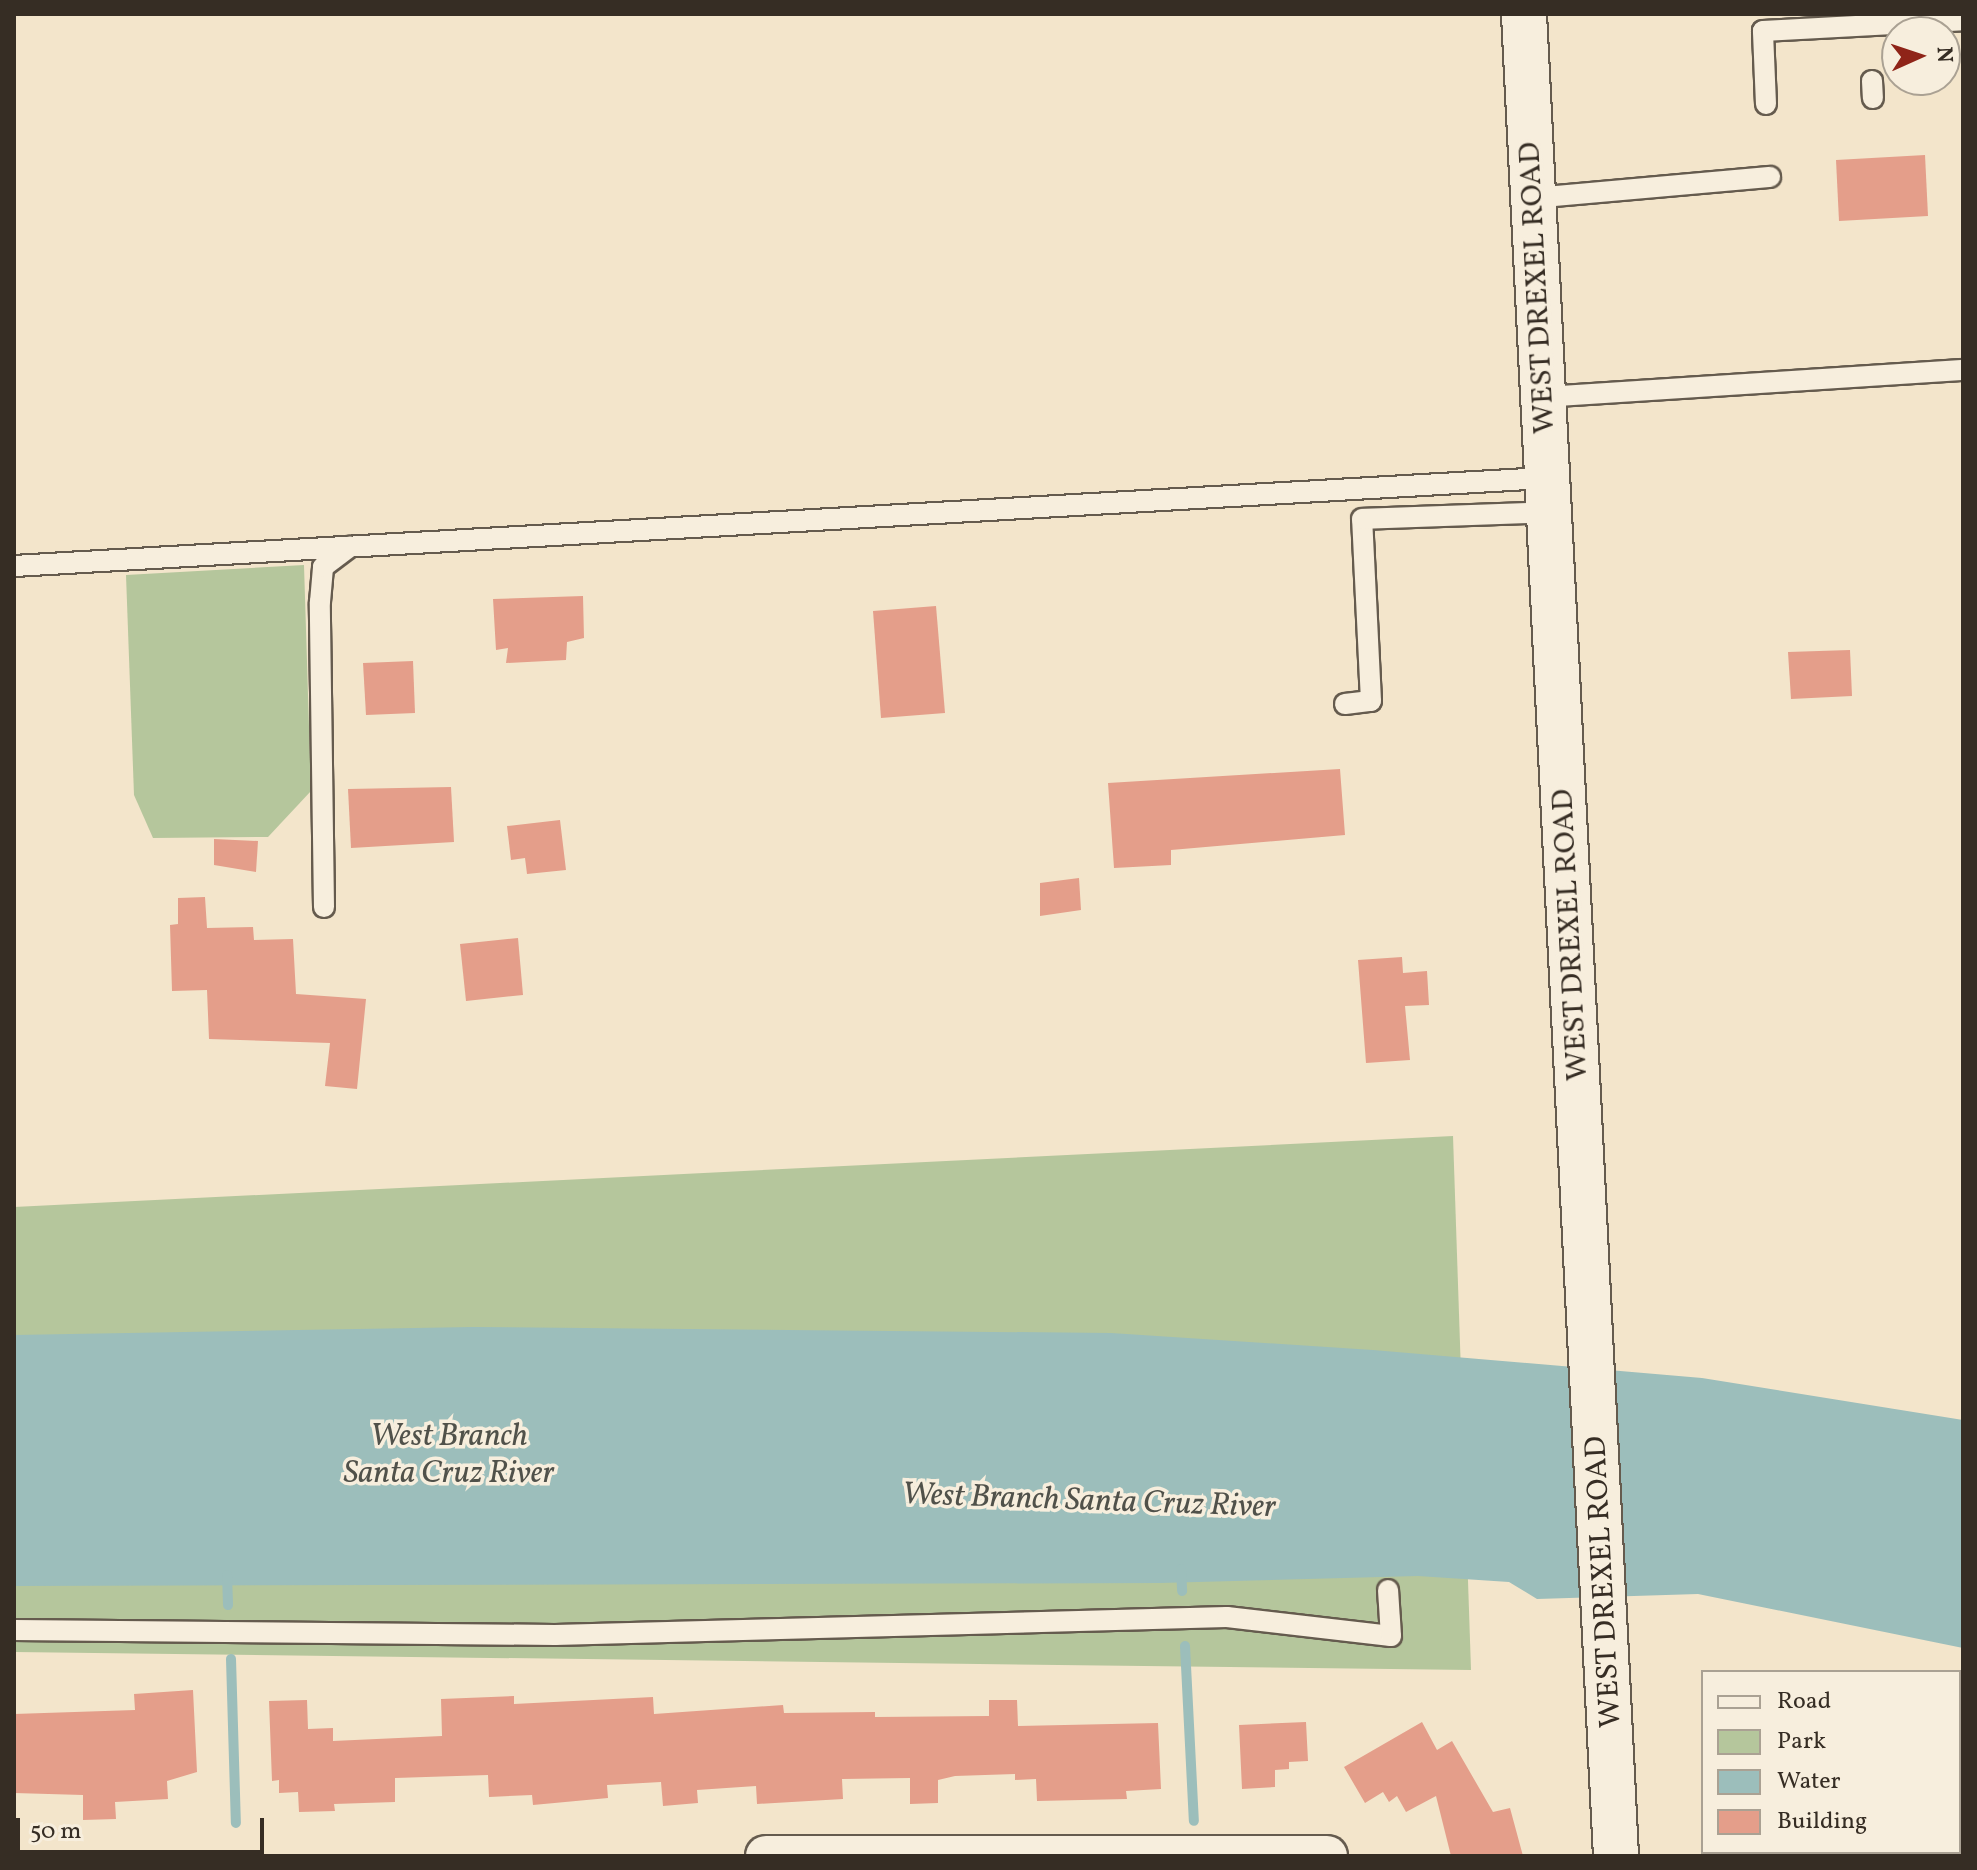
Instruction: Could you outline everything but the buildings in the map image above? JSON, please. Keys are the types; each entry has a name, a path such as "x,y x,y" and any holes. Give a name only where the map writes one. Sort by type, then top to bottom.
{"street":[{"name":"WEST DREXEL ROAD","path":"1524,14 1616,1856"},
{"path":"766,1856 1327,1856"}],"lane":[{"path":"1766,104 1763,31 1963,20"},
{"path":"1533,198 1770,177"},
{"path":"1544,397 1963,370"},
{"path":"14,566 350,547 1550,501"},
{"path":"1345,704 1371,701 1362,519 1550,501"},
{"path":"324,907 320,602 323,567 350,547"},
{"path":"14,1630 555,1635 1227,1617 1391,1636 1388,1590"}],"green space":[{"path":"304,565 311,791 268,837 153,838 134,795 126,575"},
{"path":"1453,1136 1471,1670 14,1652 14,1207"}],"water":[{"name":"West Branch Santa Cruz River","path":"473,1327 1111,1333 1373,1350 1702,1378 1963,1420 1963,1648 1698,1594 1537,1599 1509,1582 1418,1576 1160,1583 14,1586 14,1335"}],"waterway":[{"path":"1181,1569 1182,1591"},
{"path":"227,1575 228,1605"},
{"path":"1185,1646 1194,1821"},
{"path":"231,1659 236,1823"}]}
